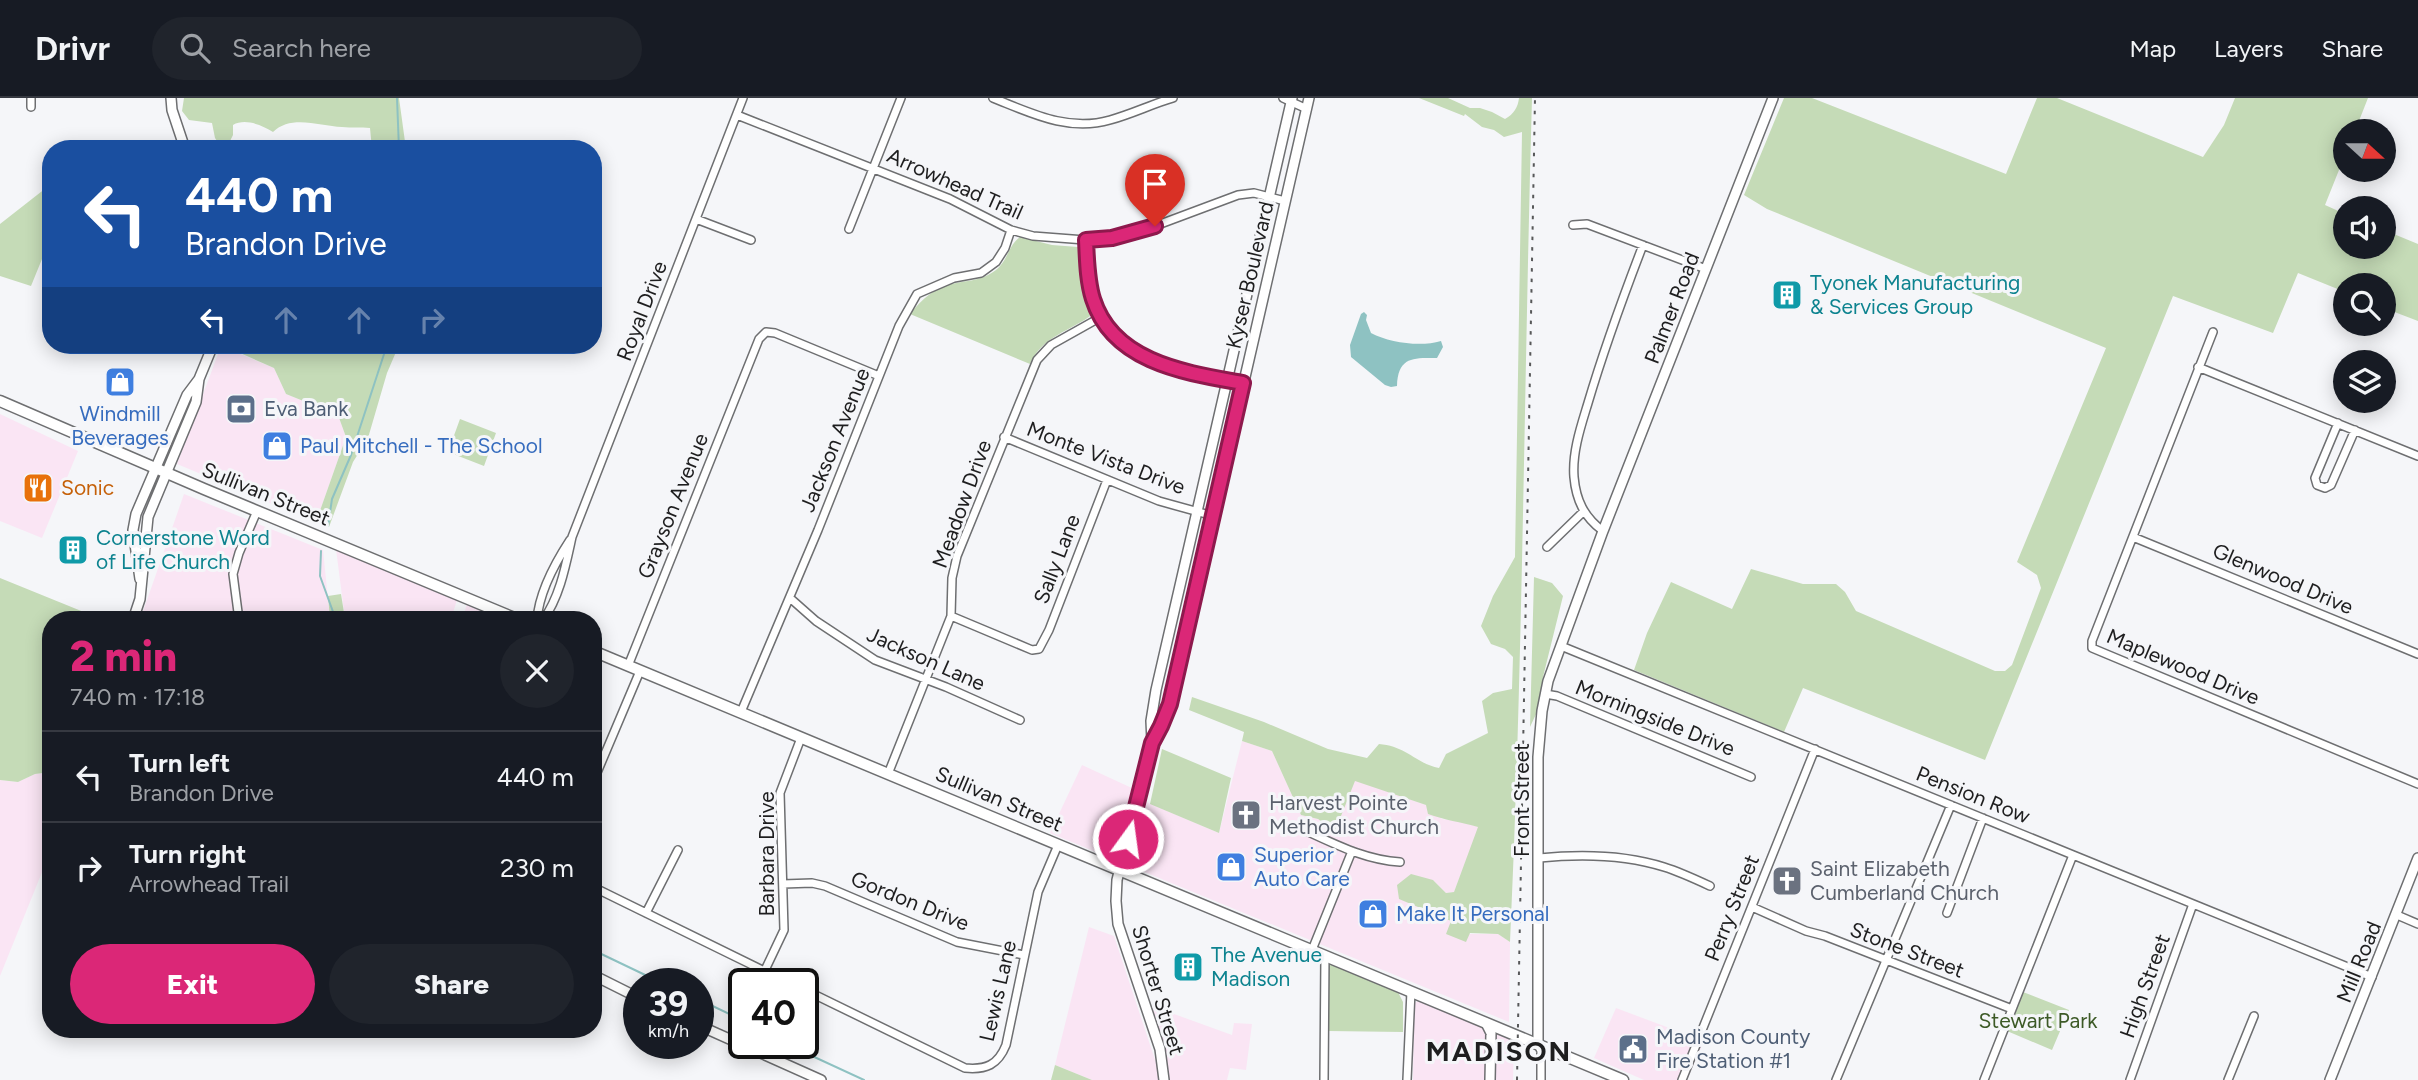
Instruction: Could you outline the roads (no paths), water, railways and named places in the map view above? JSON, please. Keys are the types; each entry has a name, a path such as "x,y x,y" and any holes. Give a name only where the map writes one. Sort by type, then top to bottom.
{"main road":[{"name":"Sullivan Street","path":"0,401 497,611"},
{"name":"Sullivan Street","path":"602,655 1623,1080"}],"street":[{"path":"171,98 182,140"},
{"name":"Royal Drive","path":"538,611 557,561 572,537 743,98"},
{"path":"849,229 901,98"},
{"path":"993,98 1047,119 1070,124 1110,120 1168,99"},
{"name":"Kyser Boulevard","path":"1120,870 1152,743 1161,726 1175,682 1309,98"},
{"name":"Palmer Road","path":"1603,531 1773,98"},
{"path":"1288,99 1307,109"},
{"name":"Kyser Boulevard","path":"1152,743 1151,721 1159,679 1270,196 1288,99"},
{"name":"Arrowhead Trail","path":"737,115 950,198 1011,230 1053,239 1112,238 1155,226 1238,195 1254,193 1285,201"},
{"path":"696,219 751,240"},
{"path":"1573,225 1587,224 1706,269"},
{"name":"Jackson Avenue","path":"741,712 879,376 917,294 954,278 981,273 996,262 1011,230"},
{"path":"1086,240 1090,288 1101,317 1122,342 1138,355 1160,364 1243,383"},
{"path":"1603,531 1583,512 1577,496 1575,456 1603,351 1643,245"},
{"name":"Meadow Drive","path":"888,774 951,616 952,578 957,556 1037,360 1051,345 1101,317"},
{"name":"Grayson Avenue","path":"628,666 759,339 766,332 775,333 879,376"},
{"name":"Maplewood Drive","path":"2213,332 2092,640 2092,648 2418,784"},
{"path":"135,611 141,586 133,530 140,505 162,471 187,395 199,379 209,354"},
{"path":"2198,366 2418,456"},
{"path":"2338,423 2315,478 2317,485 2325,488 2331,485 2355,430"},
{"path":"1215,433 1231,436"},
{"name":"Monte Vista Drive","path":"1004,437 1159,501 1213,516"},
{"name":"Sally Lane","path":"951,616 1032,650 1039,649 1044,643 1107,480"},
{"path":"238,611 233,574 257,511"},
{"path":"1547,547 1583,512"},
{"name":"Front Street","path":"1541,1080 1541,1051 1538,1044 1538,757 1542,711 1561,646 1603,531"},
{"name":"Glenwood Drive","path":"2133,537 2418,654"},
{"name":"Jackson Lane","path":"790,598 816,621 875,660 1020,720"},
{"name":"Pension Row","path":"1561,646 2372,977"},
{"path":"602,761 640,671"},
{"path":"1159,679 1175,682"},
{"name":"Morningside Drive","path":"1545,694 1557,696 1751,777"},
{"name":"Barbara Drive","path":"766,968 784,930 780,793 801,737"},
{"name":"Perry Street","path":"1682,1080 1815,749"},
{"path":"1836,1080 1951,806"},
{"path":"1947,913 1983,818"},
{"path":"1304,830 1380,861 1399,862"},
{"name":"Lewis Lane","path":"819,997 965,1068 980,1069 992,1065 1000,1058 1006,1045 1038,892 1058,845"},
{"path":"646,913 678,850"},
{"path":"1312,950 1352,851"},
{"path":"1984,1080 2073,855"},
{"path":"1539,858 1573,856 1647,863 1665,867 1710,886"},
{"name":"Mill Road","path":"2330,1080 2418,858"},
{"name":"Shorter Street","path":"1120,870 1116,901 1118,924 1160,1049 1164,1080"},
{"name":"Gordon Drive","path":"783,884 813,883 825,886 957,942 1024,955"},
{"path":"602,891 761,968"},
{"name":"High Street","path":"2130,1080 2193,904"},
{"name":"Stone Street","path":"1752,907 1806,931 2012,1009"},
{"path":"2397,915 2418,924"},
{"path":"1324,1080 1325,955"},
{"path":"602,980 623,990"},
{"path":"1407,1080 1411,991"},
{"path":"2228,1080 2254,1016"},
{"path":"1486,1023 1491,1033 1490,1080"},
{"path":"714,1032 821,1080"},
{"path":"1491,1051 1497,1039 1510,1032"}],"water":[{"path":"1364,312 1371,333 1396,342 1415,344 1441,341 1443,347 1437,358 1414,359 1404,364 1400,369 1397,386 1385,385 1351,357 1350,345"}],"waterway":[{"path":"397,98 399,140"},
{"path":"328,526 332,499 351,455 384,354"},
{"path":"321,551 320,576 333,611"},
{"path":"602,954 631,968"},
{"path":"714,1007 728,1013"},
{"path":"819,1059 864,1080"}],"railway":[{"path":"1517,1080 1535,98"}],"place":[{"name":"Tyonek Manufacturing & Services Group","path":"1787,295"},
{"name":"Windmill Beverages","path":"120,382"},
{"name":"Eva Bank","path":"241,409"},
{"name":"Paul Mitchell - The School","path":"277,446"},
{"name":"Sonic","path":"38,488"},
{"name":"Cornerstone Word of Life Church","path":"73,550"},
{"name":"Harvest Pointe Methodist Church","path":"1246,815"},
{"name":"Superior Auto Care","path":"1231,867"},
{"name":"Saint Elizabeth Cumberland Church","path":"1787,881"},
{"name":"Make It Personal","path":"1373,914"},
{"name":"The Avenue Madison","path":"1188,967"},
{"name":"Madison County Fire Station #1","path":"1633,1049"}],"district":[{"name":"MADISON","path":"1499,1051"}],"park label":[{"name":"Stewart Park","path":"2038,1021"}]}
